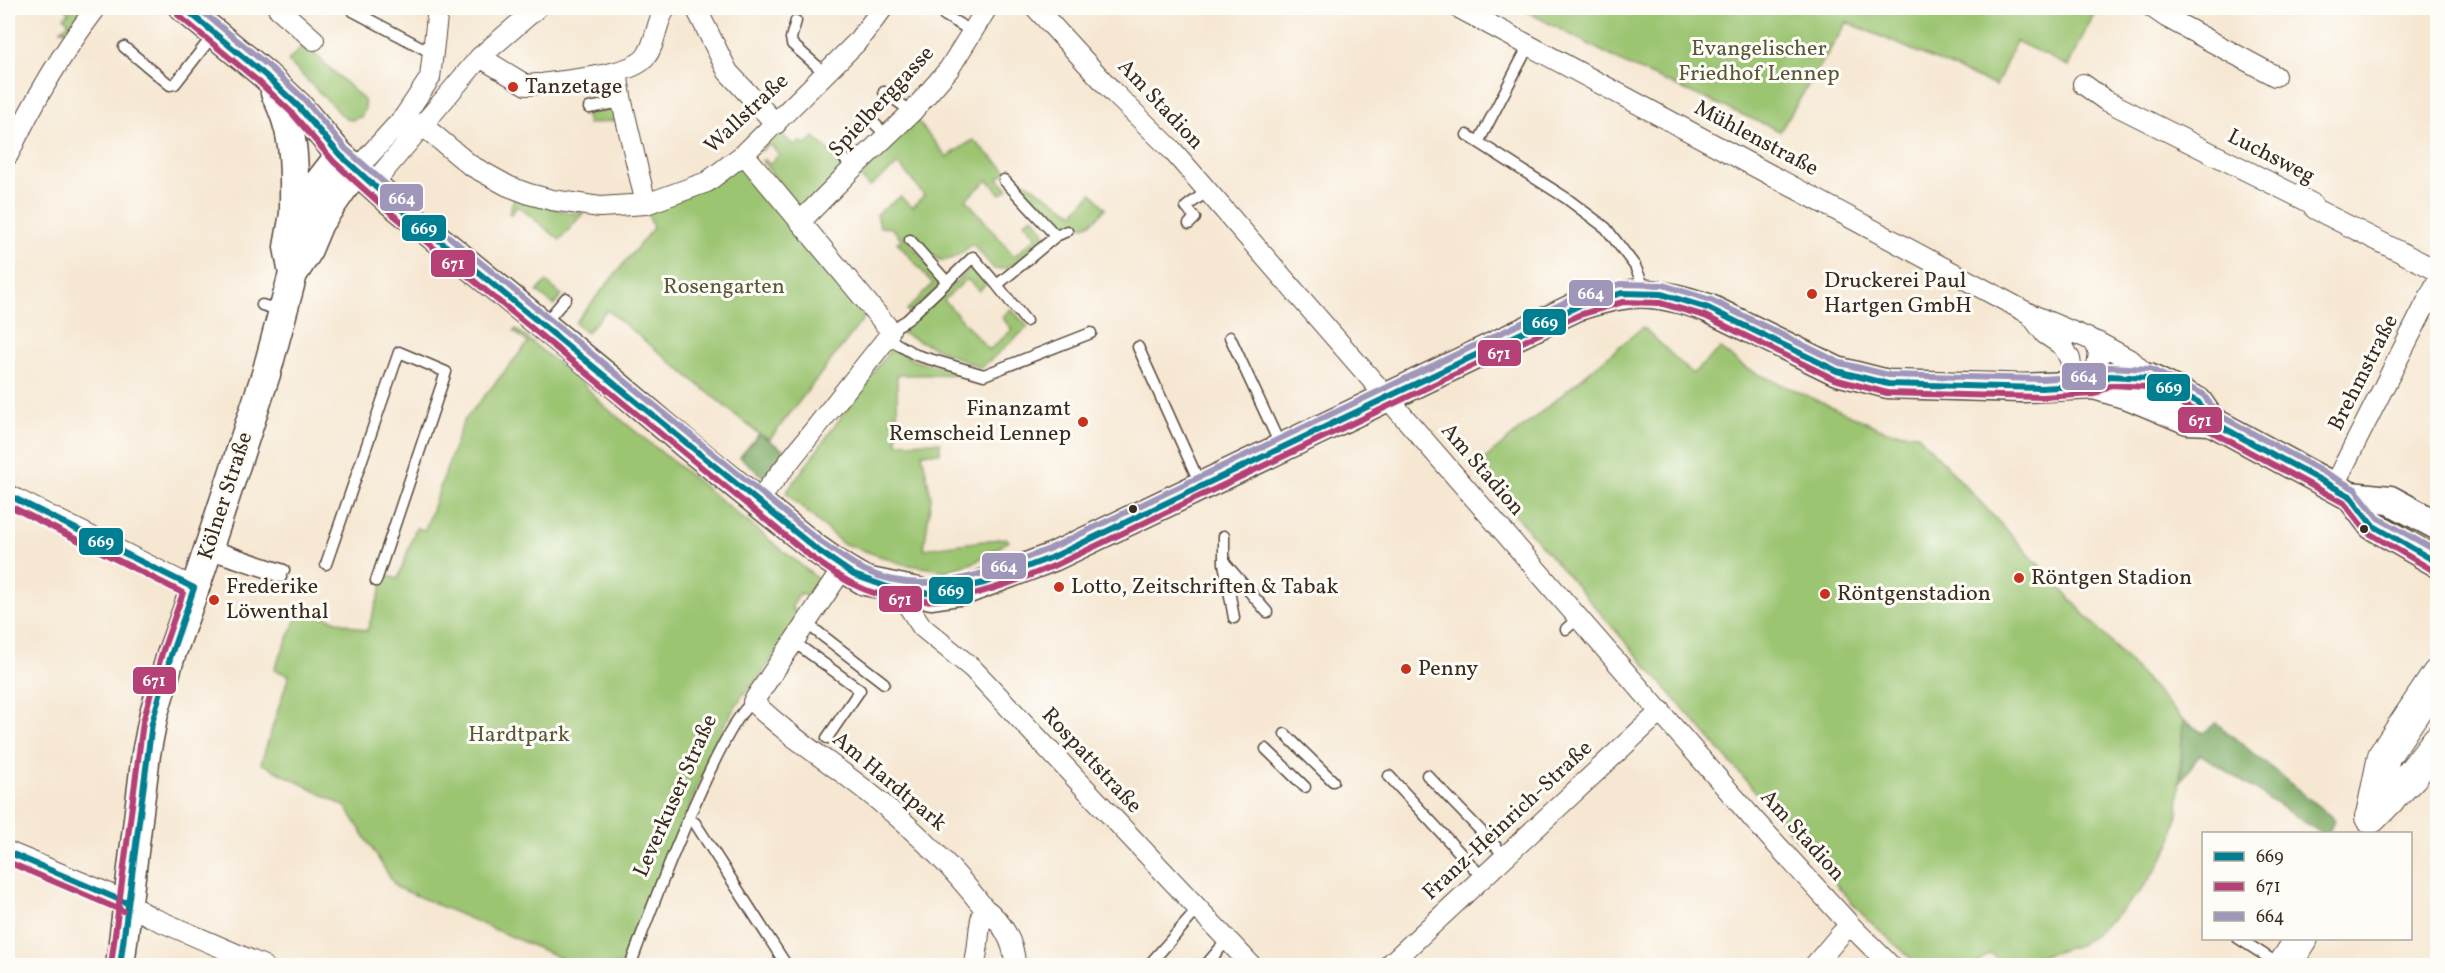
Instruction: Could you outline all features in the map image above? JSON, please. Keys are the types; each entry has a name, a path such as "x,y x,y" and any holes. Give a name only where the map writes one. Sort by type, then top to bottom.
{"main road":[{"path":"2367,824 2384,756 2438,675"},
{"path":"2367,824 2412,775 2438,741"},
{"path":"2282,966 2301,940"}],"street":[{"path":"8,155 24,121 65,49 96,8"},
{"path":"184,8 265,75 298,106 356,170 757,502 843,568 866,581 897,589 932,595 966,590 1053,557 1576,307 1622,293 1661,294 1708,308 1838,371 1888,384 2022,388 2084,385 2131,396 2188,420 2211,421 2341,492 2372,525 2438,563"},
{"path":"278,8 314,40"},
{"path":"434,54 438,8"},
{"name":"Kölner Straße","path":"293,274 288,247 294,214 421,124 480,57 537,8"},
{"path":"480,57 526,85 617,73 644,59 658,31 659,19 666,8"},
{"path":"696,8 728,72 776,124"},
{"name":"Wallstraße","path":"421,124 470,165 508,186 529,194 600,207 646,204 707,182 753,159 776,124 856,43 883,8"},
{"name":"Spielberggasse","path":"801,221 847,161 887,136 912,112 949,69 987,8"},
{"name":"Am Stadion","path":"1036,8 1113,92 1172,150 1206,192 1387,396 1573,623 1661,711 1851,926 1891,966"},
{"name":"Mühlenstraße","path":"1459,8 2030,314 2094,341 2132,361 2149,378"},
{"path":"2152,8 2275,76"},
{"name":"Kölner Straße","path":"120,966 152,723 171,655 266,374 273,308 306,254 319,223 356,170 404,117 429,78 434,54"},
{"path":"617,73 646,204"},
{"path":"265,75 286,114 294,149 294,214"},
{"name":"Luchsweg","path":"2083,84 2104,100 2311,203 2315,208 2438,271"},
{"path":"753,159 888,334 757,502"},
{"name":"Brehmstraße","path":"2341,492 2438,280"},
{"name":"Mühlenstraße","path":"2030,314 2045,334 2063,346 2084,385"},
{"path":"2084,385 2099,353 2094,341"},
{"path":"2084,385 2109,376 2149,378 2198,402 2211,421"},
{"path":"2341,492 2390,500 2438,526"},
{"path":"8,495 194,588"},
{"name":"Leverkuser Straße","path":"753,702 843,568"},
{"name":"Rospattstraße","path":"897,589 922,627 972,668 1252,966"},
{"name":"Am Hardtpark","path":"753,702 886,807 961,878 1008,934 1015,956 1015,966"},
{"name":"Franz-Heinrich-Straße","path":"1388,966 1661,711"},
{"path":"8,852 127,903 153,918 264,966"},
{"path":"974,966 980,932 979,920 984,908"},
{"path":"1814,966 1841,934 1851,926"}],"lane":[{"path":"356,8 353,11 434,54"},
{"path":"944,15 973,32"},
{"path":"796,21 790,38 792,44 825,73"},
{"path":"124,47 170,85 175,84 215,33"},
{"path":"1479,141 1529,45"},
{"path":"884,92 912,112"},
{"path":"589,108 622,102"},
{"path":"870,119 887,136"},
{"path":"1467,135 1586,211 1606,228 1635,266 1646,293"},
{"path":"1004,180 1056,236"},
{"path":"1189,224 1195,219 1186,207 1206,192"},
{"path":"997,285 1056,236 1067,231"},
{"path":"910,240 947,282"},
{"path":"1026,321 973,257 907,320 888,334 916,355 984,375 1092,333"},
{"path":"543,326 566,298"},
{"path":"1230,337 1282,447"},
{"path":"1138,347 1201,486"},
{"path":"326,564 399,352 446,372 376,581"},
{"path":"1224,536 1224,562 1234,618"},
{"path":"208,549 283,574"},
{"path":"1224,562 1267,612"},
{"path":"806,623 884,683"},
{"path":"794,642 860,690 827,738"},
{"name":"Leverkuser Straße","path":"630,966 689,819 723,743 746,706 753,702"},
{"path":"1285,734 1333,781"},
{"path":"1266,749 1305,787"},
{"path":"1427,775 1506,856"},
{"path":"1389,776 1483,878"},
{"path":"689,819 695,823 787,966"},
{"path":"1148,966 1198,909"},
{"path":"1205,966 1228,939"},
{"path":"2240,940 2282,966"}],"green space":[{"path":"65,8 89,8 70,31 61,30 69,23 64,17 69,13"},
{"name":"Evangelischer Friedhof Lennep","path":"1520,8 2097,8 2068,66 2016,41 1996,86 1847,22 1780,131 1630,66"},
{"path":"304,44 364,100 365,108 361,117 346,119 288,61"},
{"path":"616,107 618,120 588,124 585,113"},
{"path":"915,118 947,157 973,140 1008,171 998,178 1008,189 1001,194 988,180 966,199 1014,256 1037,237 1024,222 1033,217 1043,229 1044,240 1014,264 994,269 973,244 952,258 945,261 939,260 913,232 906,238 938,279 939,286 910,313 907,310 933,284 897,242 902,240 892,228 880,227 877,214 900,197 913,207 924,195 899,164 869,187 856,171"},
{"path":"777,130 795,146 801,141 806,146 814,137 849,169 802,211 762,161 764,159 769,164 779,155 770,144 759,152"},
{"name":"Rosengarten","path":"740,163 867,314 770,439 759,434 607,310 586,333 575,323 653,228 647,211"},
{"path":"1009,172 1074,213 1092,193 1105,208 1087,225 1074,227 1058,224 1049,220"},
{"path":"515,195 569,213 583,213 560,240 518,206 511,214 509,213"},
{"path":"974,269 988,282 979,291 967,279 944,300 989,350 1012,330 1002,317 1011,309 1028,327 981,368 897,331 968,271"},
{"path":"546,282 562,295 554,305 537,292"},
{"name":"Röntgenstadion","path":"1643,327 1692,374 1720,349 1747,369 1886,431 1917,434 2183,720 2178,812 2171,844 2140,892 2082,944 2012,965 2005,965 1990,953 1975,965 1918,965 1863,915 1474,468"},
{"name":"Hardtpark","path":"516,329 586,387 603,405 823,583 812,599 800,593 791,608 802,615 761,676 742,696 723,727 622,965 577,965 396,887 346,807 261,763 289,675 274,670 301,609 367,631 386,575 398,579 416,528 425,530 463,422 528,343 514,331"},
{"path":"892,347 915,361 985,374 897,375 897,443 940,442 940,453 922,453 931,497 924,549 1006,538 1009,541 975,562 947,571 903,564 842,543 786,493"},
{"path":"759,434 787,452 766,479 740,457"},
{"path":"2183,720 2203,733 2216,723 2334,819 2329,832 2319,832 2200,754 2181,781"}],"transit line":[{"name":"669","path":"184,8 265,75 298,106 340,155 391,201 816,549 854,575 893,589 917,593 940,593 984,583 1053,557 1576,307 1622,293 1661,294 1708,308 1837,371 1888,384 2041,388 2094,385 2109,376 2149,378 2198,402 2211,421 2350,496 2372,525 2438,563"},
{"name":"664","path":"198,8 271,68 305,100 346,149 397,194 821,542 864,570 888,579 911,583 934,583 958,579 981,574 1049,549 1572,299 1620,284 1663,285 1711,300 1840,363 1889,375 2041,379 2091,376 2109,367 2150,369 2203,394 2217,414 2355,489 2378,518 2438,552"},
{"name":"671","path":"178,15 259,82 291,112 334,162 385,208 810,556 851,583 882,596 933,601 958,598 1032,575 1579,315 1623,302 1660,303 1705,316 1834,379 1887,393 2042,397 2095,394 2111,385 2147,387 2192,409 2207,429 2344,503 2367,532 2434,571"},
{"name":"669","path":"8,495 194,588"},
{"name":"671","path":"8,505 183,593 162,653 143,722 111,965"},
{"name":"669","path":"120,966 152,723 171,655 194,588"},
{"name":"669","path":"8,852 127,903"},
{"name":"671","path":"8,862 123,911"}],"place":[{"name":"Tanzetage","path":"513,87"},
{"name":"Druckerei Paul Hartgen GmbH","path":"1812,294"},
{"name":"Finanzamt Remscheid Lennep","path":"1083,422"},
{"name":"Röntgen Stadion","path":"2019,578"},
{"name":"Lotto, Zeitschriften & Tabak","path":"1059,587"},
{"name":"Röntgenstadion","path":"1825,594"},
{"name":"Frederike Löwenthal","path":"214,600"},
{"name":"Penny","path":"1406,669"}]}
